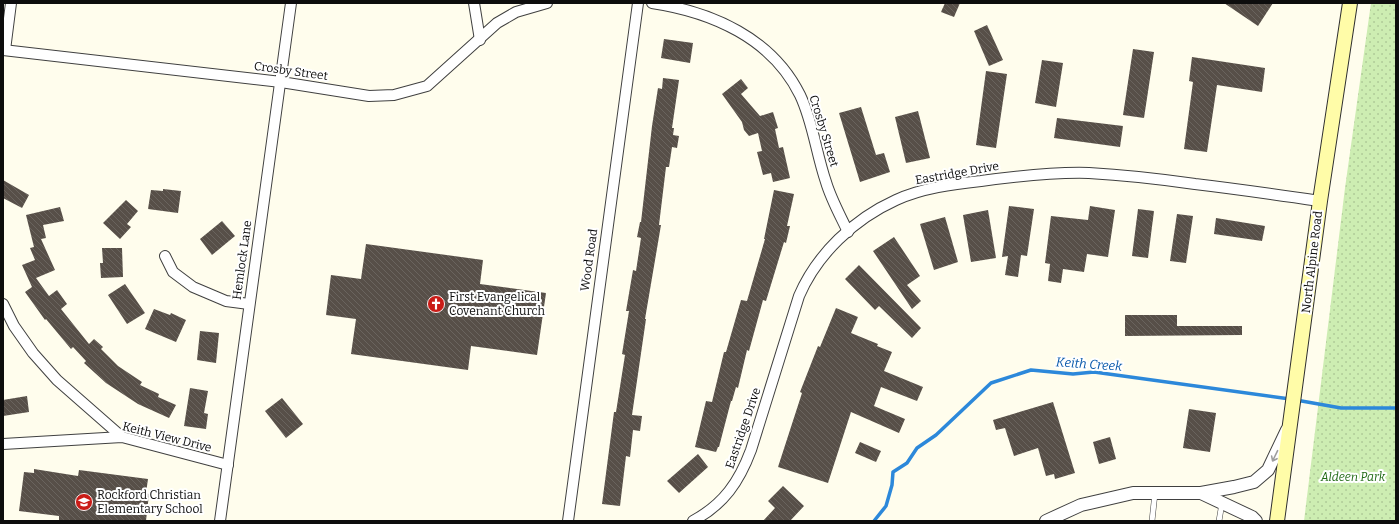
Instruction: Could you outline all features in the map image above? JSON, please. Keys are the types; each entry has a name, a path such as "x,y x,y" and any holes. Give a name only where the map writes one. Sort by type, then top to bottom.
{"main road":[{"name":"North Alpine Road","path":"1277,521 1292,421 1320,201 1350,3"}],"street":[{"path":"4,50 11,3"},
{"name":"Hemlock Lane","path":"220,521 291,3"},
{"path":"474,3 480,40"},
{"name":"Crosby Street","path":"4,50 281,82 370,96 394,95 407,93 427,86 498,23 532,7 547,3"},
{"name":"Wood Road","path":"568,521 638,3"},
{"name":"Crosby Street","path":"652,3 687,10 723,23 742,32 758,43 781,65 792,80 807,111 826,182 848,232"},
{"name":"Eastridge Drive","path":"693,521 720,501 738,481 751,450 804,284 816,264 827,252 848,232 880,208 911,194 960,184 998,178 1036,175 1090,174 1144,178 1320,201"},
{"path":"165,256 173,272 193,287 226,301 249,304"},
{"path":"3,304 14,326 33,353 57,380 122,437"},
{"path":"1046,521 1081,505 1133,494 1201,493 1254,482 1268,470 1292,421"},
{"name":"Keith View Drive","path":"3,444 122,437 228,465"},
{"path":"1201,493 1252,517 1256,521"}],"lane":[{"path":"1152,521 1155,493"},
{"path":"1219,521 1222,503"}],"green space":[{"name":"Aldeen Park","path":"1371,3 1396,3 1396,521 1304,521 1345,188"}],"building":[{"path":"945,3 960,3 954,17 941,12"},
{"path":"1224,3 1273,3 1258,26"},
{"path":"987,25 1003,60 989,66 974,31"},
{"path":"664,39 693,43 690,63 661,58"},
{"path":"1133,49 1154,52 1144,118 1123,115"},
{"path":"1192,57 1265,68 1262,92 1217,85 1207,152 1184,149 1193,82 1189,81"},
{"path":"1042,60 1063,63 1056,107 1035,103"},
{"path":"986,71 1007,74 996,148 976,145"},
{"path":"663,78 679,80 672,128 674,128 673,135 679,136 677,148 672,147 669,167 666,167 659,225 661,225 645,319 632,415 642,416 640,431 633,430 630,457 626,456 620,506 602,504 614,412 616,412 625,355 622,354 629,311 626,311 633,270 636,271 641,238 637,237 641,222 652,126 658,88 662,89"},
{"path":"741,79 748,88 741,94 760,116 773,112 778,128 775,129 779,148 783,147 790,178 773,182 771,173 763,175 757,152 762,151 758,133 749,136 744,130 742,122 722,94"},
{"path":"861,107 876,155 884,153 890,172 860,182 839,113"},
{"path":"918,111 930,158 906,163 895,117"},
{"path":"1057,118 1123,126 1120,147 1054,138"},
{"path":"3,180 29,195 22,208 3,198"},
{"path":"163,189 181,191 178,213 148,209 151,190 163,191"},
{"path":"774,190 794,194 787,226 790,226 786,243 784,242 766,301 763,300 749,351 747,350 738,388 736,387 731,401 719,447 716,452 695,447 706,401 712,402 724,352 726,352 741,300 747,301 765,239"},
{"path":"126,200 138,211 127,224 131,227 120,239 103,223"},
{"path":"1009,206 1034,209 1027,256 1021,255 1018,277 1005,275 1008,256 1002,257"},
{"path":"1090,206 1115,210 1108,257 1087,254 1084,272 1063,269 1061,283 1048,281 1050,264 1045,263 1051,216 1088,220"},
{"path":"60,207 64,221 43,225 46,238 41,239 55,270 36,278 49,296 57,290 67,304 61,309 89,344 94,339 103,347 101,349 118,366 142,382 140,385 159,394 158,397 176,405 169,418 138,404 106,383 84,363 86,361 73,347 71,349 46,319 45,320 25,292 32,287 22,265 35,260 30,248 34,247 26,215"},
{"path":"1138,209 1154,211 1148,258 1132,256"},
{"path":"988,210 996,258 971,262 963,215"},
{"path":"1177,214 1193,216 1186,263 1170,261"},
{"path":"945,217 958,262 934,270 920,224"},
{"path":"1216,218 1265,226 1262,241 1214,234"},
{"path":"222,221 235,236 212,255 200,239"},
{"path":"894,237 920,276 907,285 921,301 912,309 873,251"},
{"name":"First Evangelical Covenant Church","path":"366,244 483,260 480,284 546,293 537,355 471,346 468,370 351,354 356,319 326,315 331,275 361,279"},
{"path":"102,248 122,248 123,277 101,278 100,263 103,263"},
{"path":"859,265 921,328 912,338 879,306 875,310 845,279"},
{"path":"125,284 145,313 127,324 108,295"},
{"path":"836,308 858,317 851,333 878,344 877,346 892,352 884,371 923,387 917,401 881,387 874,406 905,419 899,433 851,412 828,483 778,467 802,393 800,392 818,346 820,347"},
{"path":"154,309 170,315 171,313 186,320 176,342 145,329"},
{"path":"1125,315 1177,315 1177,326 1242,326 1242,335 1125,336"},
{"path":"200,331 219,333 216,363 197,360"},
{"path":"190,388 208,391 204,413 208,414 206,429 184,426"},
{"path":"27,396 29,412 3,416 3,400"},
{"path":"282,398 303,424 286,438 265,411"},
{"path":"1053,402 1075,473 1055,479 1054,474 1046,476 1038,448 1014,456 1005,428 996,430 993,420"},
{"path":"1189,409 1216,413 1210,452 1183,448"},
{"path":"1110,437 1116,459 1099,464 1093,442"},
{"path":"860,442 881,451 876,462 855,453"},
{"path":"698,454 708,467 679,493 667,481"},
{"name":"Rockford Christian Elementary School","path":"34,469 78,476 79,470 148,479 146,493 149,494 146,521 59,521 59,516 19,511 24,472 34,473"},
{"path":"783,486 804,506 790,521 763,521 775,508 768,501"}],"waterway":[{"name":"Keith Creek","path":"874,521 886,506 892,485 893,472 907,463 917,448 936,435 991,383 1031,370 1073,374 1094,372 1290,399"},
{"name":"Keith Creek","path":"1296,400 1341,408 1396,408"}],"place":[{"name":"First Evangelical Covenant Church","path":"436,304"},
{"name":"Rockford Christian Elementary School","path":"84,502"}]}
